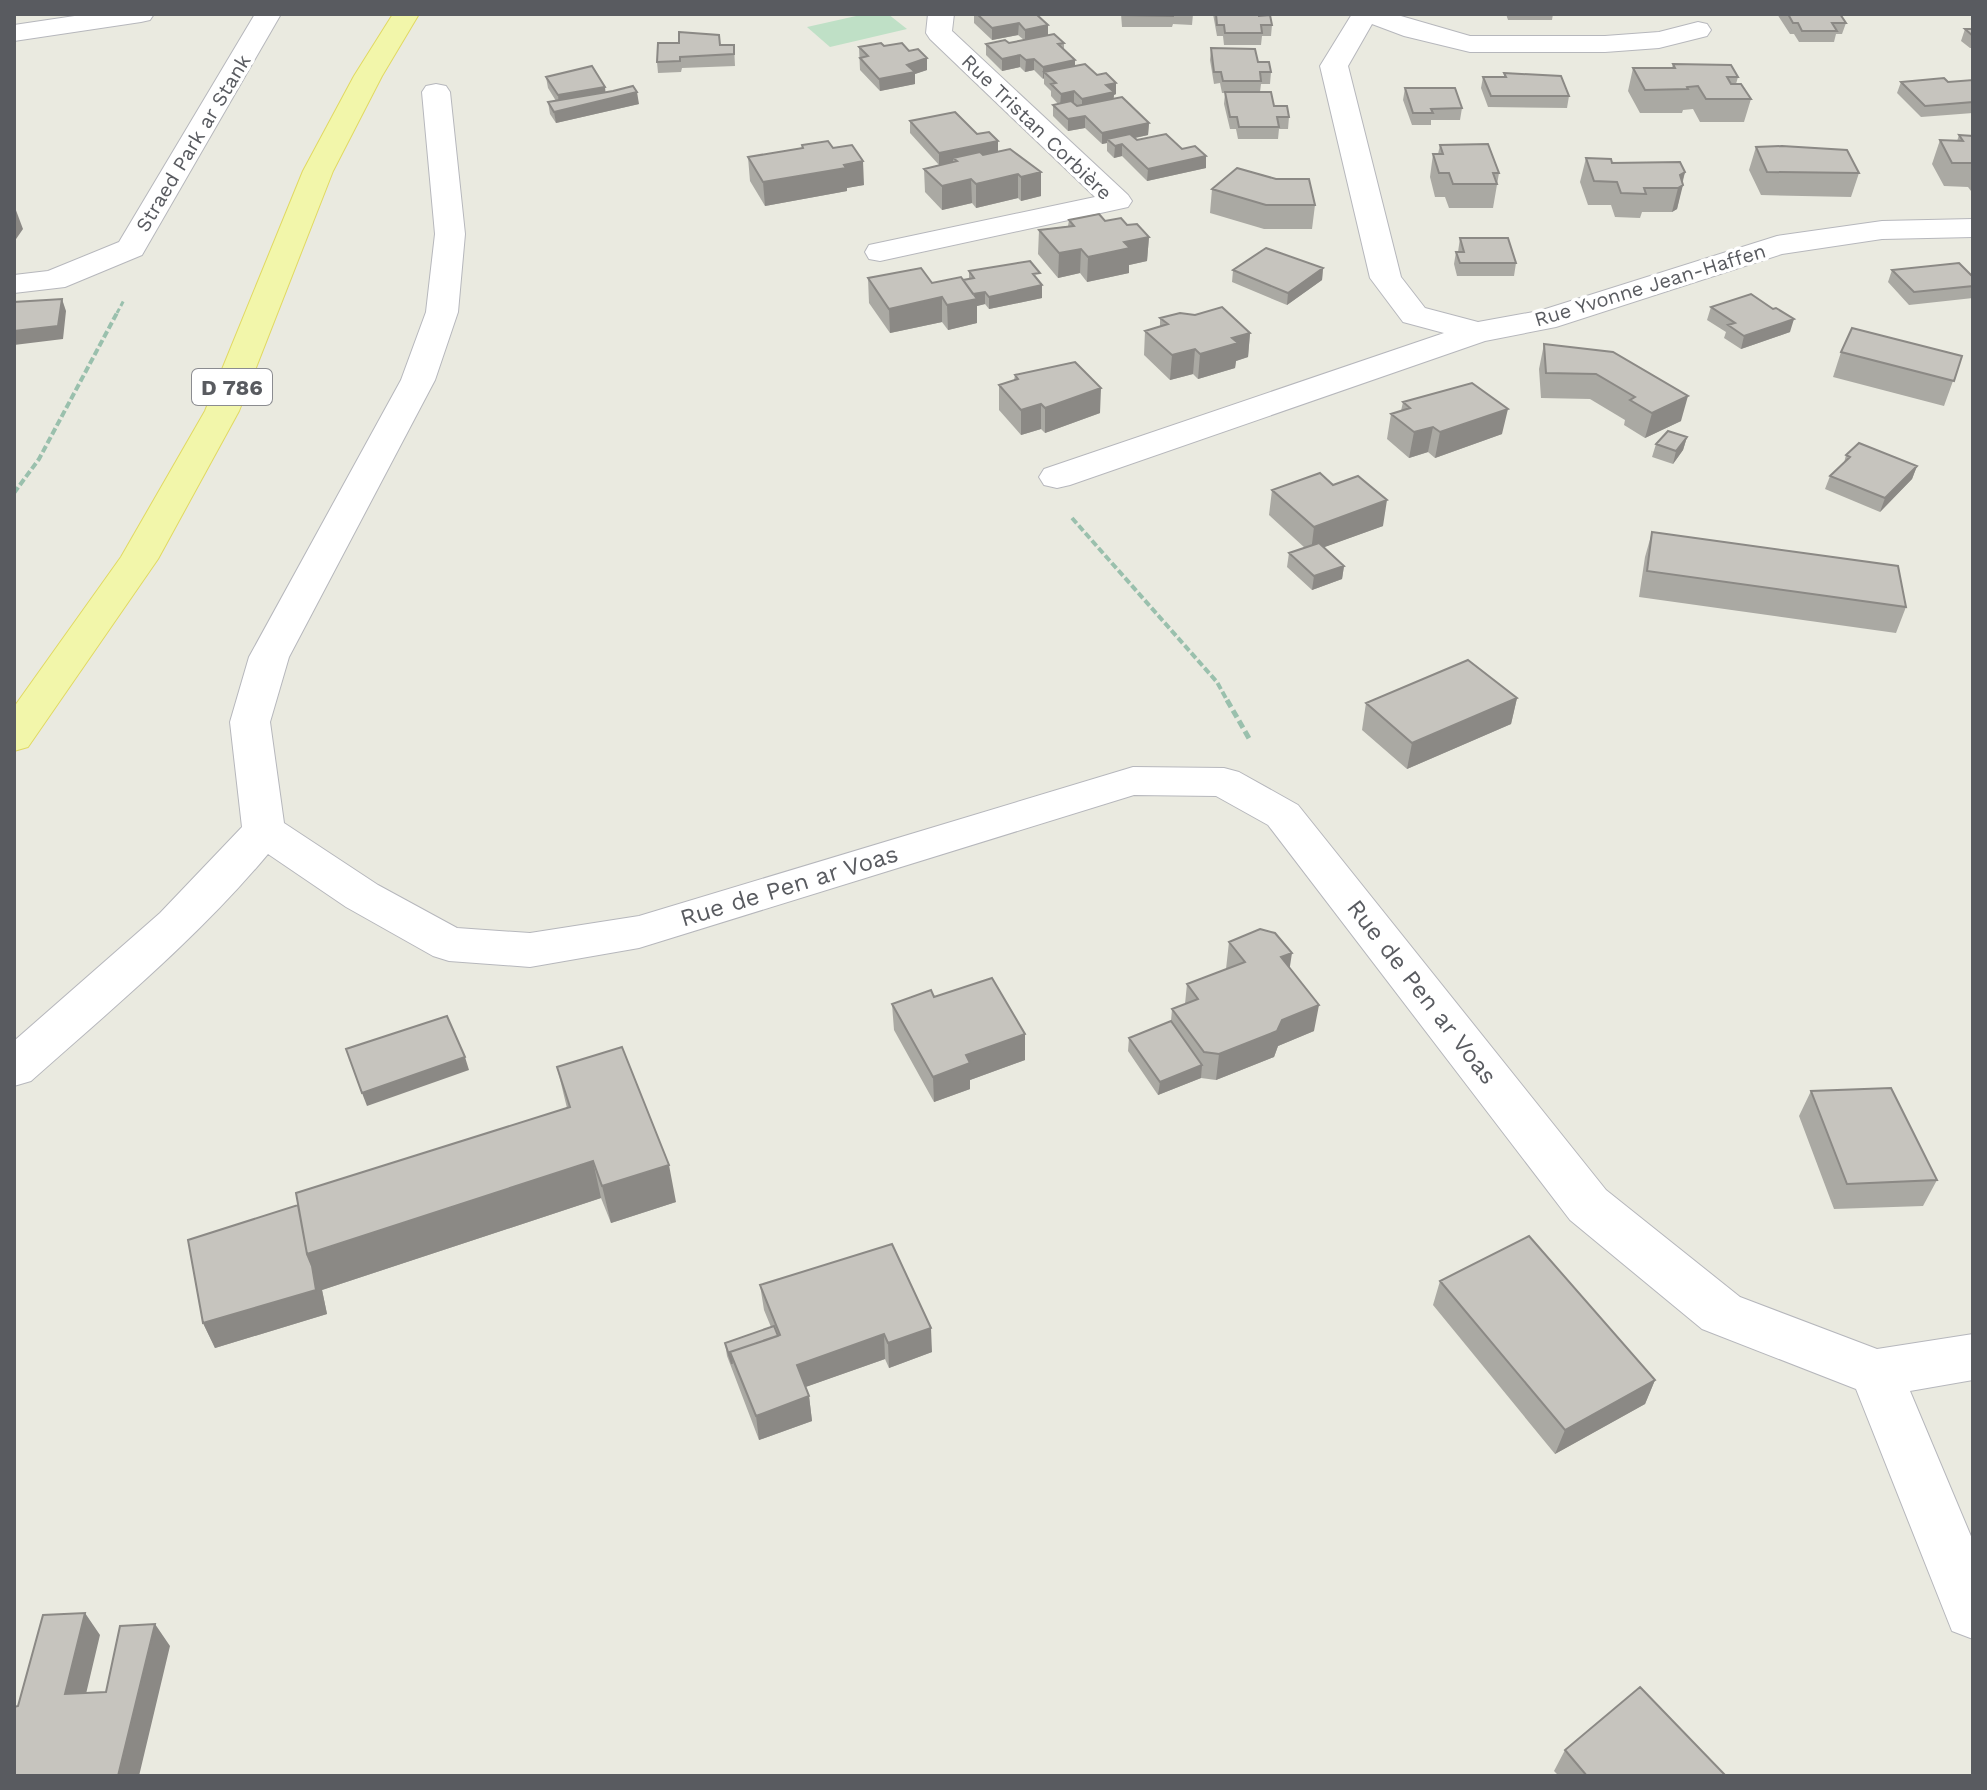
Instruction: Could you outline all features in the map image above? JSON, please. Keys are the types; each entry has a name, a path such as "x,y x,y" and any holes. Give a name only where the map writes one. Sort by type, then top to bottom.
{"main road":[{"name":"D 786","path":"14,737 139,559 222,411 318,171 368,76 406,14"}],"street":[{"path":"14,33 141,14"},
{"name":"Straed Park ar Stank","path":"14,284 54,280 131,248 268,14"},
{"name":"Rue Tristan Corbière","path":"880,252 1117,201 939,33 941,14"},
{"path":"1367,14 1413,30 1470,44 1605,44 1659,40 1698,30"},
{"name":"Rue Yvonne Jean-Haffen","path":"1367,14 1334,66 1386,278 1414,315 1478,332 1545,320 1777,245 1882,230 1973,228"},
{"path":"14,1068 152,947 229,873 264,830 250,722 269,657 418,380 442,312 450,234 436,92"},
{"path":"1057,477 1478,332"},
{"name":"Rue de Pen ar Voas","path":"264,830 362,896 449,944 530,950 639,932 1133,781 1224,782 1283,815 1588,1205 1721,1313 1876,1373"},
{"path":"1973,1357 1876,1373 1973,1611"}],"path":[{"path":"14,493 39,459 134,282 131,248"},
{"path":"1057,477 1050,493 1217,682 1250,741 1224,782"}],"green space":[{"path":"865,14 888,14 907,29 830,47 807,27"}],"building":[{"path":"977,14 1036,14 1048,25 1025,30 1019,23 992,28"},
{"path":"1173,14 1173,16 1122,15"},
{"path":"1216,14 1270,15 1272,25 1261,25 1262,33 1225,33 1224,25 1217,25"},
{"path":"1788,14 1840,14 1846,23 1832,23 1837,31 1802,31"},
{"path":"679,32 719,35 720,45 734,45 734,54 680,57 680,61 657,62 658,43 679,43"},
{"path":"1054,34 1064,43 1058,44 1075,60 1043,67 1034,59 1026,60 1020,55 1002,59 986,44 1005,40 1009,43"},
{"path":"881,43 884,46 902,43 909,51 918,49 927,58 907,65 915,72 879,79 860,58 868,56 859,47"},
{"path":"1211,48 1255,49 1258,62 1269,62 1271,72 1260,72 1261,81 1223,81 1221,72 1214,72"},
{"path":"1085,64 1097,75 1106,73 1116,83 1106,85 1114,92 1082,99 1074,91 1061,94 1051,84 1056,83 1044,72"},
{"path":"1673,64 1731,65 1738,77 1727,77 1731,84 1741,84 1751,99 1706,99 1698,86 1645,90 1633,68 1675,68"},
{"path":"592,66 605,87 558,95 546,77"},
{"path":"1504,73 1561,76 1569,96 1491,96 1483,77 1506,77"},
{"path":"1944,78 1948,82 1973,80 1973,102 1925,106 1901,82"},
{"path":"633,86 637,92 554,112 548,102 613,91"},
{"path":"1405,88 1455,88 1462,108 1413,113"},
{"path":"1225,92 1271,92 1274,106 1287,106 1289,117 1277,117 1279,127 1239,127 1237,117 1230,117"},
{"path":"1122,97 1149,123 1102,133 1085,116 1068,119 1053,105 1071,101 1077,106"},
{"path":"955,112 977,134 989,132 998,141 939,153 910,121"},
{"path":"1130,134 1137,140 1166,134 1182,149 1195,146 1206,156 1148,169 1122,144 1115,146 1107,139"},
{"path":"1959,135 1973,136 1973,163 1952,163 1940,140 1963,141"},
{"path":"828,141 833,148 852,145 863,161 844,165 846,168 763,182 748,157 803,148 802,145"},
{"path":"1488,144 1499,173 1493,173 1497,184 1453,184 1449,173 1439,173 1433,154 1443,154 1440,145"},
{"path":"1756,147 1847,150 1859,173 1767,172"},
{"path":"1010,149 1041,172 976,184 971,179 942,186 924,169 957,161 953,158"},
{"path":"1586,158 1611,159 1612,163 1680,162 1685,172 1680,175 1683,185 1678,188 1644,188 1646,194 1621,193 1617,182 1594,181"},
{"path":"1237,168 1276,179 1309,179 1315,205 1266,205 1212,189"},
{"path":"1099,214 1105,221 1121,218 1127,225 1137,224 1149,237 1124,242 1130,248 1088,257 1081,249 1059,253 1039,230 1074,226 1069,220"},
{"path":"1460,238 1508,238 1516,263 1460,263 1456,252 1464,252"},
{"path":"1266,248 1323,268 1288,293 1233,270"},
{"path":"1030,261 1040,273 1033,274 1042,285 989,297 985,292 973,294 963,280 974,278 969,271"},
{"path":"1959,263 1973,277 1973,286 1914,292 1892,270"},
{"path":"921,268 932,283 961,277 977,299 947,305 942,297 889,309 868,278"},
{"path":"1751,294 1794,319 1744,336 1728,325 1735,323 1711,307"},
{"path":"62,299 58,326 14,331 14,302"},
{"path":"1222,307 1250,333 1232,338 1238,343 1200,354 1195,349 1172,355 1145,331 1168,324 1160,318 1180,313 1195,315"},
{"path":"1852,328 1962,356 1954,381 1841,352"},
{"path":"1544,344 1613,352 1688,396 1652,413 1630,400 1635,397 1596,374 1546,373"},
{"path":"1075,362 1101,388 1045,408 1041,404 1021,410 999,385 1018,379 1015,375"},
{"path":"1472,383 1508,409 1440,432 1433,427 1414,432 1391,414 1410,408 1403,402"},
{"path":"1668,431 1687,437 1676,451 1656,444"},
{"path":"1859,443 1917,466 1885,498 1830,476 1850,457 1846,455"},
{"path":"1320,473 1333,485 1358,476 1387,500 1314,527 1272,490"},
{"path":"1652,532 1898,566 1906,607 1647,571"},
{"path":"1319,543 1344,566 1314,576 1289,553"},
{"path":"1468,660 1517,698 1412,743 1366,703"},
{"path":"1260,929 1275,933 1292,953 1281,957 1319,1005 1282,1020 1277,1031 1219,1054 1204,1052 1172,1009 1198,999 1187,984 1245,962 1229,942"},
{"path":"992,978 1025,1034 966,1055 970,1063 933,1077 892,1004 931,990 934,997"},
{"path":"447,1016 465,1057 362,1093 346,1049"},
{"path":"1171,1021 1202,1065 1160,1082 1129,1038"},
{"path":"622,1047 669,1165 602,1186 593,1161 307,1254 296,1193 570,1107 557,1067"},
{"path":"1891,1088 1937,1180 1847,1184 1811,1091"},
{"path":"298,1205 316,1290 203,1323 188,1240"},
{"path":"1529,1236 1655,1380 1565,1430 1440,1281"},
{"path":"892,1244 931,1328 888,1343 884,1334 797,1365 809,1396 756,1416 730,1352 780,1335 760,1285"},
{"path":"774,1326 778,1336 730,1352 732,1364 725,1343"},
{"path":"85,1613 65,1694 106,1692 120,1626 155,1624 118,1776 14,1776 14,1707 18,1706 43,1615"},
{"path":"1640,1687 1726,1776 1587,1776 1565,1750"}]}
